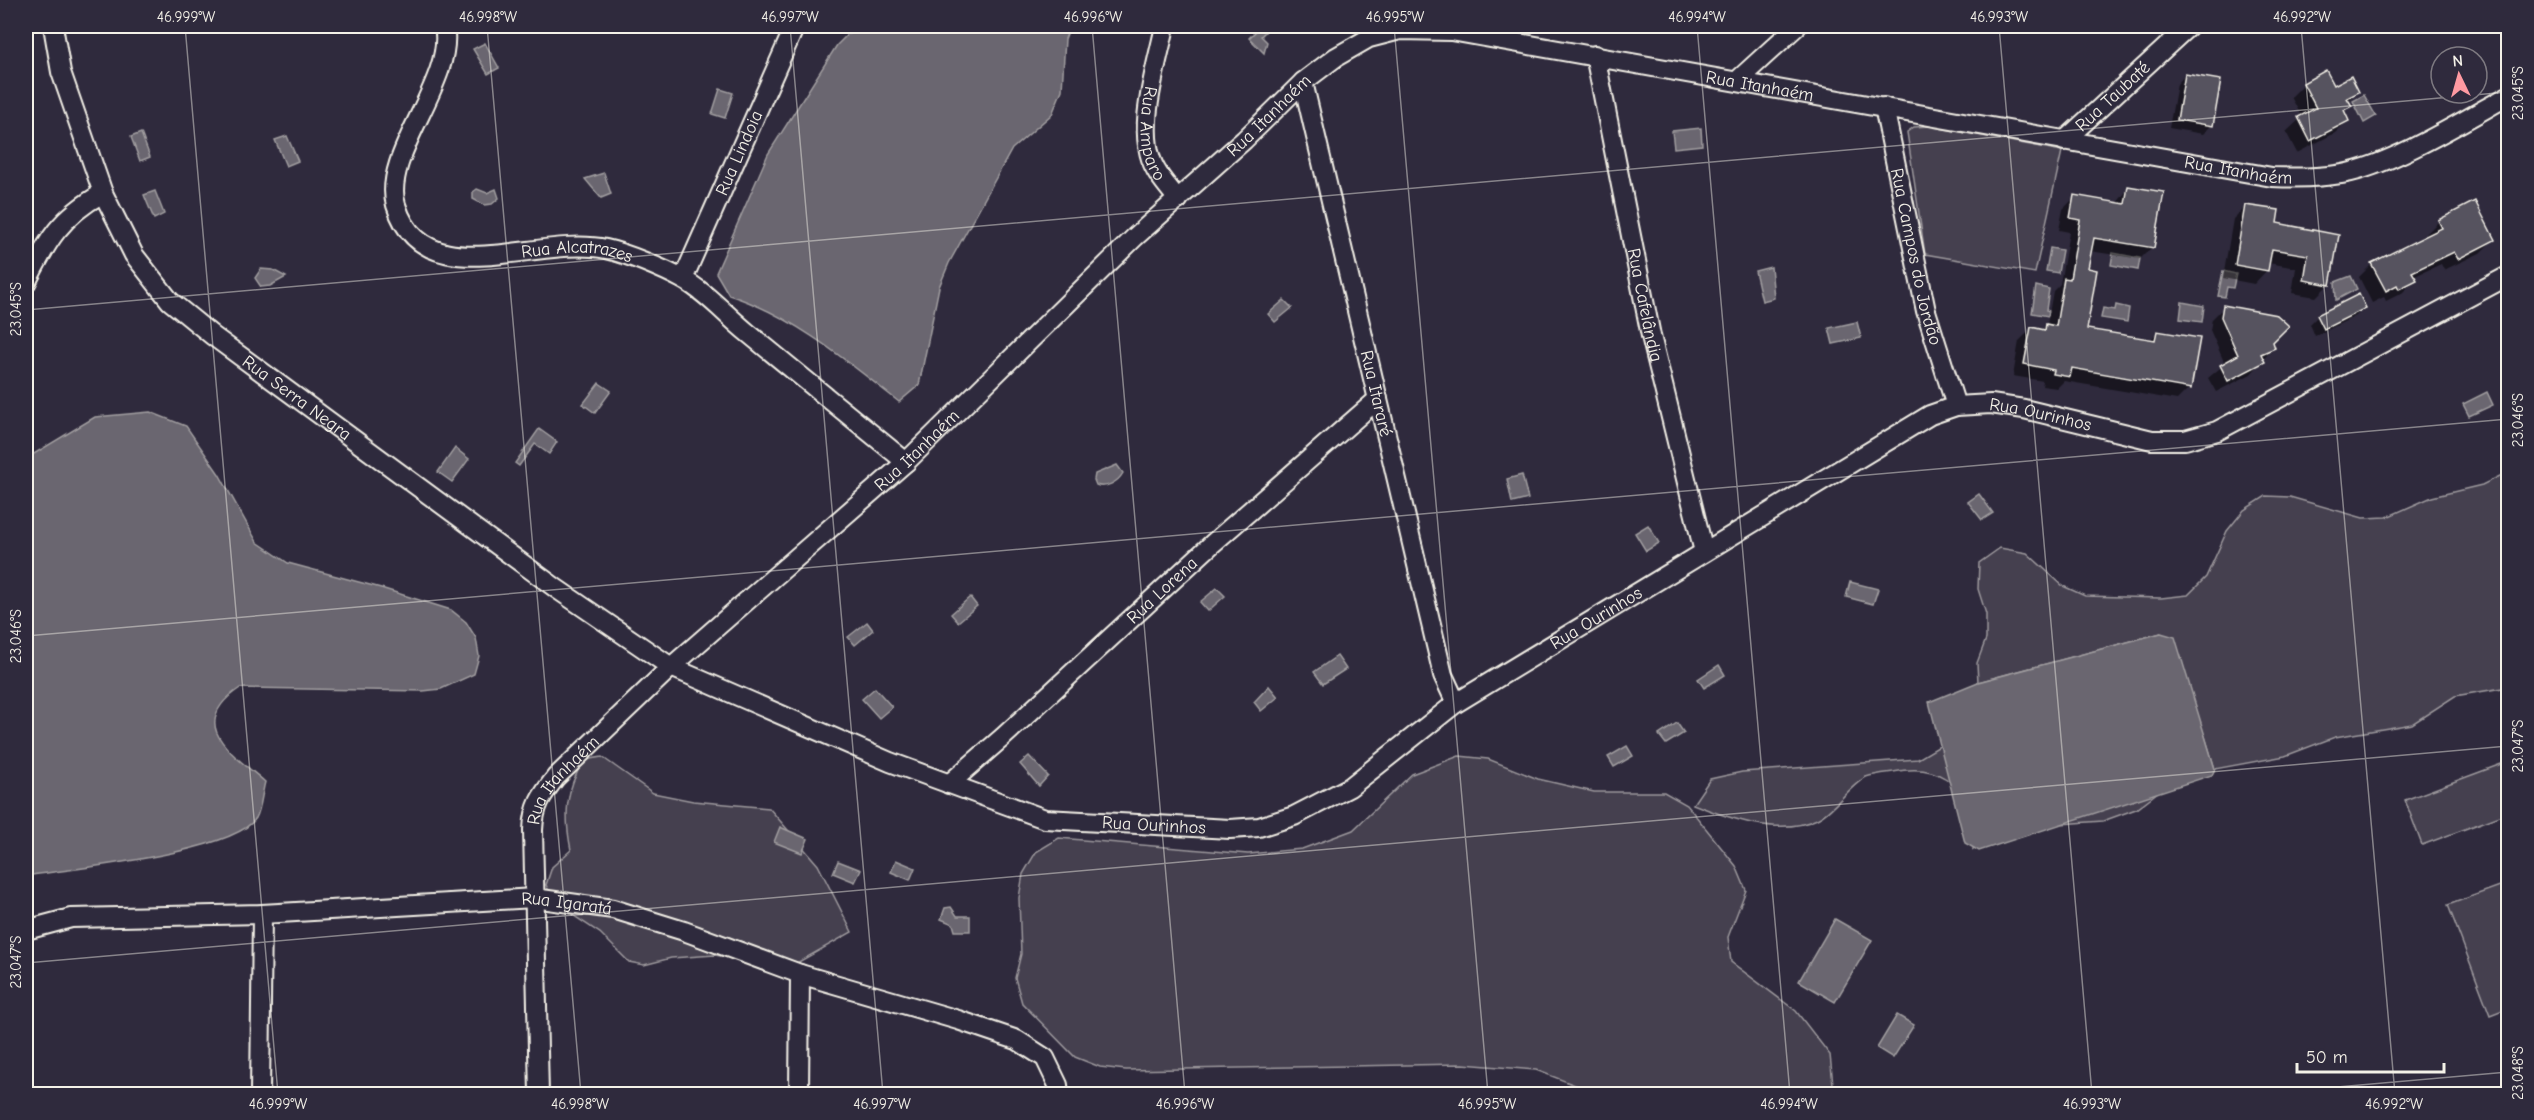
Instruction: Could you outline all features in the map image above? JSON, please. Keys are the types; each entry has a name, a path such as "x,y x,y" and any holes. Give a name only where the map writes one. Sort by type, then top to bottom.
{"street":[{"name":"Rua Serra Negra","path":"53,26 61,72 103,193 134,255 179,308 264,376 557,590 671,667"},
{"name":"Rua Alcatrazes","path":"444,26 447,38 444,60 395,180 395,202 402,224 417,241 436,253 458,258 567,245 606,249 683,279 906,462"},
{"name":"Rua Lindoia","path":"683,279 795,26"},
{"name":"Rua Amparo","path":"1165,26 1145,129 1147,148 1155,169 1178,200"},
{"path":"1738,80 1797,26"},
{"name":"Rua Taubaté","path":"2064,141 2188,26"},
{"name":"Rua Itanhaém","path":"539,1095 534,808 540,796 556,777 671,667 906,462 1135,237 1178,200 1303,82 1336,57 1369,38 1402,28 1451,31 1738,80 2272,177 2343,174 2385,159 2437,135 2508,96"},
{"name":"Rua Cafelândia","path":"1595,55 1651,336 1704,552"},
{"name":"Rua Itararé","path":"1303,82 1443,675 1456,703"},
{"name":"Rua Campos do Jordão","path":"1884,107 1926,311 1956,406"},
{"path":"26,283 47,240 64,220 78,207 103,193"},
{"name":"Rua Ourinhos","path":"671,667 890,762 1045,819 1230,829 1259,827 1294,816 1350,787 1456,703 1930,415 1956,406 1990,404 2024,409 2152,440 2185,440 2217,431 2508,276"},
{"name":"Rua Lorena","path":"949,784 1212,544 1378,399"},
{"name":"Rua Igaratá","path":"26,930 71,918 262,914 534,898 613,909 684,931 800,974 958,1020 1017,1040 1045,1058 1059,1095"},
{"path":"260,1095 262,914"},
{"path":"799,1095 800,974"}],"shaded area":[{"path":"856,26 1070,26 1065,39 1062,90 1052,114 1012,149 949,263 939,287 919,385 899,402 839,355 797,327 753,304 729,295 716,273 768,154 837,45"},
{"path":"1261,26 1266,31 1261,36 1267,42 1264,53 1249,38"},
{"path":"485,43 499,68 488,74 473,49"},
{"path":"720,89 733,93 725,118 712,114"},
{"path":"2364,95 2376,116 2364,123 2353,101"},
{"path":"1929,126 2062,151 2035,273 1925,254 1907,132 1914,127"},
{"path":"1701,128 1702,145 1674,148 1672,131"},
{"path":"141,133 150,157 140,161 131,137"},
{"path":"287,136 298,161 286,166 275,140"},
{"path":"604,173 611,194 601,198 585,179"},
{"path":"477,189 487,193 496,189 499,198 492,204 484,205 473,199 473,192"},
{"path":"155,191 164,214 154,219 144,195"},
{"path":"2050,248 2062,250 2058,273 2046,271"},
{"path":"2113,253 2140,258 2138,270 2111,265"},
{"path":"1771,267 1774,298 1762,301 1755,271"},
{"path":"261,269 273,270 286,277 270,286 261,287 255,278"},
{"path":"2223,271 2236,274 2233,288 2227,287 2225,297 2218,296"},
{"path":"2351,276 2357,289 2336,300 2335,282"},
{"path":"2036,286 2049,289 2046,310 2049,311 2048,316 2032,313"},
{"path":"1284,300 1292,308 1275,322 1268,314"},
{"path":"2182,302 2204,306 2202,322 2180,319"},
{"path":"2116,305 2129,308 2127,322 2101,318 2103,308 2115,310"},
{"path":"1857,322 1861,338 1833,344 1829,328"},
{"path":"599,383 611,391 595,413 583,404"},
{"path":"2487,392 2493,405 2469,416 2463,404"},
{"path":"150,412 186,426 219,474 257,542 288,563 451,610 466,622 476,638 479,656 474,674 441,689 423,691 240,688 224,701 216,714 215,726 228,749 265,782 256,818 242,830 217,841 185,850 149,858 26,876 26,468 32,455 95,417"},
{"path":"539,429 557,442 549,454 535,444 519,466 515,463"},
{"path":"455,448 469,459 452,482 438,472"},
{"path":"1117,465 1123,473 1118,479 1108,485 1096,485 1095,474"},
{"path":"2508,472 2508,687 2455,696 2412,724 2335,737 2285,756 2215,769 2205,736 2163,788 2136,809 2103,821 2004,828 1973,849 1979,821 1971,808 1946,778 1924,770 1866,777 1823,815 1802,824 1771,826 1754,824 1693,804 1710,779 1742,772 1918,759 2000,710 2161,633 1978,682 1977,663 1986,639 1986,614 1978,589 1979,563 2000,548 2027,553 2063,586 2085,596 2161,598 2188,595 2206,577 2227,531 2244,510 2266,496 2290,497 2363,518 2387,517 2432,497 2482,485"},
{"path":"1522,475 1528,499 1512,503 1507,479"},
{"path":"1979,494 1993,513 1982,520 1968,502"},
{"path":"1648,525 1659,543 1646,551 1635,533"},
{"path":"1850,582 1878,589 1873,604 1846,597"},
{"path":"1217,588 1225,596 1208,611 1200,602"},
{"path":"970,597 977,606 958,622 951,614"},
{"path":"867,622 873,630 855,645 848,637"},
{"path":"2161,633 2175,637 2215,769 2212,775 1979,851 1965,843 1929,702 1978,682"},
{"path":"1337,656 1346,669 1323,684 1314,672"},
{"path":"1719,665 1725,675 1704,688 1698,679"},
{"path":"1269,686 1278,697 1261,711 1254,702"},
{"path":"875,688 892,707 879,718 862,699"},
{"path":"1677,723 1684,733 1666,744 1659,735"},
{"path":"1627,746 1633,756 1614,767 1608,757"},
{"path":"1029,756 1048,776 1039,786 1020,764"},
{"path":"1459,756 1488,759 1538,779 1594,792 1664,792 1687,805 1736,866 1746,890 1728,937 1731,962 1796,1011 1830,1055 1834,1094 1584,1094 1578,1086 1536,1070 1463,1064 1126,1070 1100,1067 1075,1057 1022,1003 1015,978 1021,954 1019,898 1023,874 1036,852 1059,838 1248,854 1302,849 1353,830 1412,774"},
{"path":"602,757 653,793 693,801 769,808 818,865 852,932 788,968 715,955 671,958 644,965 629,962 600,933 556,904 546,885 552,867 571,850 567,814 573,782 584,760"},
{"path":"2504,763 2508,774 2508,813 2422,845 2405,800"},
{"path":"780,827 808,839 802,853 774,842"},
{"path":"896,860 915,868 910,880 891,872"},
{"path":"838,861 861,870 855,882 833,873"},
{"path":"2508,883 2508,1008 2490,1015 2448,905"},
{"path":"951,907 957,916 970,916 970,931 955,931 953,924 941,919 945,908"},
{"path":"1835,919 1872,940 1835,1002 1799,981"},
{"path":"1897,1015 1914,1025 1893,1058 1877,1048"}],"building":[{"path":"2326,70 2334,85 2351,76 2359,92 2347,98 2352,106 2344,110 2349,121 2310,141 2298,117 2316,108 2303,83"},
{"path":"2185,74 2221,80 2213,126 2177,120"},
{"path":"2128,186 2164,192 2154,248 2094,238 2088,268 2097,270 2087,329 2155,340 2157,331 2200,338 2191,389 2072,368 2070,377 2053,374 2054,370 2024,364 2031,327 2045,330 2046,324 2056,326 2064,278 2070,279 2080,220 2070,218 2074,195 2125,204"},
{"path":"2475,201 2495,240 2458,259 2454,252 2412,272 2417,280 2399,289 2397,285 2386,291 2371,263 2442,228 2438,220"},
{"path":"2245,205 2279,210 2277,223 2339,235 2330,285 2304,280 2308,255 2272,249 2268,271 2235,265"},
{"path":"2359,294 2366,308 2324,329 2317,315"},
{"path":"2223,305 2277,315 2289,326 2273,342 2275,348 2261,354 2265,362 2228,381 2220,365 2238,355 2221,317"}]}
